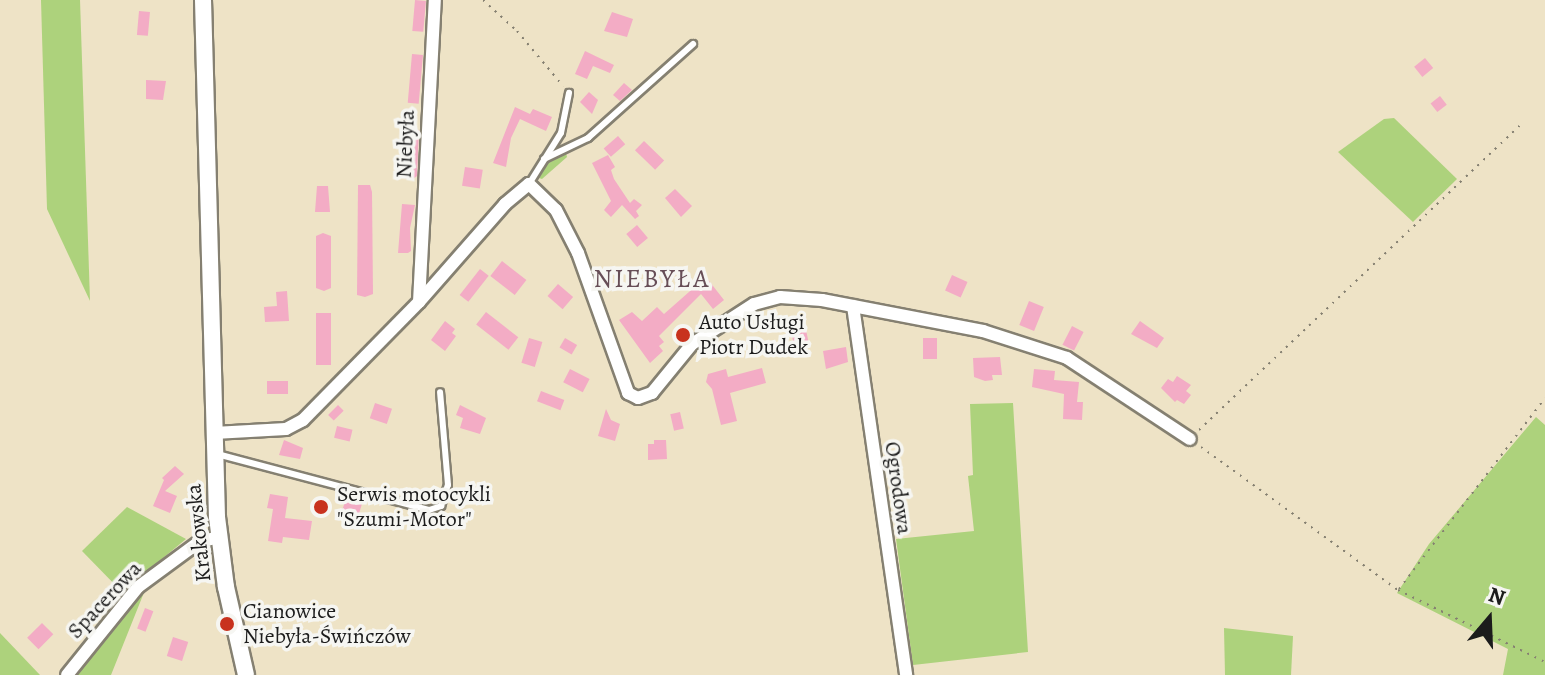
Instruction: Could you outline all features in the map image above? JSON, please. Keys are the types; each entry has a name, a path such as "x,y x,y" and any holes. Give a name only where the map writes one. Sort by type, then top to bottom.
{"main road":[{"name":"Krakowska","path":"203,0 219,537 246,675"}],"street":[{"name":"Niebyła","path":"418,296 435,0"},
{"path":"214,433 286,429 298,424 505,204 529,184 556,210 578,253 628,393 644,398 692,344 754,304 780,297 853,306 983,331 1067,358 1190,439"},
{"name":"Ogrodowa","path":"853,306 906,675"},
{"name":"Spacerowa","path":"67,675 138,587 199,542 219,537"}],"lane":[{"path":"544,159 588,138 693,44"},
{"path":"529,184 561,133 569,93"},
{"path":"215,454 429,510 441,506 448,485 440,392"}],"path":[{"path":"483,0 517,31 569,93"},
{"path":"1523,122 1229,398 1190,439 1398,590 1545,662"},
{"path":"1398,590 1545,398"}],"green space":[{"path":"41,0 80,0 90,301 47,209"},
{"path":"1394,118 1457,179 1413,222 1338,152 1384,119"},
{"path":"566,153 567,157 542,179 539,178 550,159"},
{"path":"1013,403 1028,652 913,665 896,539 974,531 968,476 973,475 970,404"},
{"path":"1536,417 1545,425 1545,675 1503,675 1508,649 1397,593 1429,544"},
{"path":"127,507 186,539 122,592 82,551"},
{"path":"149,583 151,586 145,590 111,675 71,675"},
{"path":"1224,628 1293,636 1291,675 1225,675"},
{"path":"0,633 40,675 0,675"}],"building":[{"path":"415,0 426,1 423,32 412,31"},
{"path":"139,11 150,12 148,36 137,35"},
{"path":"612,12 633,19 627,37 604,31"},
{"path":"585,51 614,65 610,73 593,66 587,79 575,74"},
{"path":"412,54 423,55 419,104 408,103"},
{"path":"1425,58 1433,68 1422,77 1414,67"},
{"path":"146,80 166,81 163,100 146,99"},
{"path":"624,83 632,90 620,101 613,95"},
{"path":"589,92 598,100 592,114 580,102"},
{"path":"1440,96 1447,105 1437,112 1431,103"},
{"path":"515,107 530,114 533,109 552,117 546,131 520,119 511,138 506,167 493,163"},
{"path":"407,129 419,130 417,176 413,179 403,178"},
{"path":"618,136 625,144 611,157 604,148"},
{"path":"644,141 664,160 655,170 635,150"},
{"path":"608,155 615,167 611,170 614,179 630,203 634,199 642,205 636,211 639,216 635,219 622,205 611,217 604,210 611,201 592,163"},
{"path":"465,167 483,170 480,189 462,186"},
{"path":"358,185 370,185 372,192 373,294 365,297 357,295"},
{"path":"317,186 328,186 330,212 315,212"},
{"path":"675,189 692,206 681,217 665,198"},
{"path":"402,204 415,205 410,228 411,251 408,253 398,253"},
{"path":"637,225 648,238 637,247 626,234"},
{"path":"323,233 331,236 331,288 324,291 316,288 316,236"},
{"path":"502,261 526,280 515,295 490,276"},
{"path":"480,269 489,276 468,302 460,295"},
{"path":"952,275 968,282 961,297 945,291"},
{"path":"706,277 724,300 713,309 701,294 659,336 664,342 659,346 663,351 650,363 619,320 632,312 642,321 657,307 664,314"},
{"path":"558,284 573,297 563,309 548,296"},
{"path":"287,291 289,321 265,322 264,307 277,306 276,292"},
{"path":"1029,301 1044,307 1034,331 1019,325"},
{"path":"486,312 518,337 508,350 476,325"},
{"path":"316,313 331,313 331,365 316,365"},
{"path":"445,321 455,329 452,333 456,336 445,351 431,340"},
{"path":"1140,321 1164,338 1157,348 1131,334"},
{"path":"1072,326 1084,332 1074,351 1062,345"},
{"path":"806,330 809,344 794,347 791,333"},
{"path":"529,338 542,342 535,367 521,363"},
{"path":"565,338 577,345 572,355 560,348"},
{"path":"923,338 937,338 937,359 923,359"},
{"path":"846,347 848,362 826,369 823,351"},
{"path":"1000,357 1002,375 992,375 993,380 985,381 974,377 973,358"},
{"path":"762,368 766,383 730,393 737,421 721,425 712,389 706,382 708,374 726,369 728,377"},
{"path":"570,369 590,379 583,392 563,382"},
{"path":"1034,369 1055,371 1054,380 1079,382 1077,402 1083,402 1082,420 1063,419 1064,394 1032,387"},
{"path":"1177,376 1191,385 1186,391 1191,395 1184,404 1175,402 1161,388 1168,379 1173,382"},
{"path":"267,381 288,381 288,394 267,394"},
{"path":"541,391 564,400 560,410 537,401"},
{"path":"375,403 392,409 387,424 370,418"},
{"path":"338,405 344,411 334,421 328,415"},
{"path":"460,405 486,418 480,434 460,428 463,418 456,415"},
{"path":"606,409 611,420 620,424 615,441 598,436"},
{"path":"680,412 684,429 674,431 670,414"},
{"path":"337,426 353,430 350,442 334,438"},
{"path":"284,440 303,448 300,459 279,455"},
{"path":"654,440 666,440 667,459 648,460 648,444 654,444"},
{"path":"175,466 184,474 165,491 177,496 170,513 153,506 164,480 162,478"},
{"path":"270,494 288,497 285,518 312,521 309,540 283,537 282,543 268,541 273,509 267,508"},
{"path":"346,498 362,503 357,520 341,515"},
{"path":"145,608 153,611 146,632 137,629"},
{"path":"42,623 53,634 38,649 27,638"},
{"path":"173,637 188,642 182,661 167,656"}],"place":[{"name":"Auto Usługi Piotr Dudek","path":"683,335"},
{"name":"Serwis motocykli \"Szumi-Motor\"","path":"321,507"},
{"name":"Cianowice Niebyła-Świńczów","path":"227,624"}],"district":[{"name":"NIEBYŁA","path":"652,279"}]}
